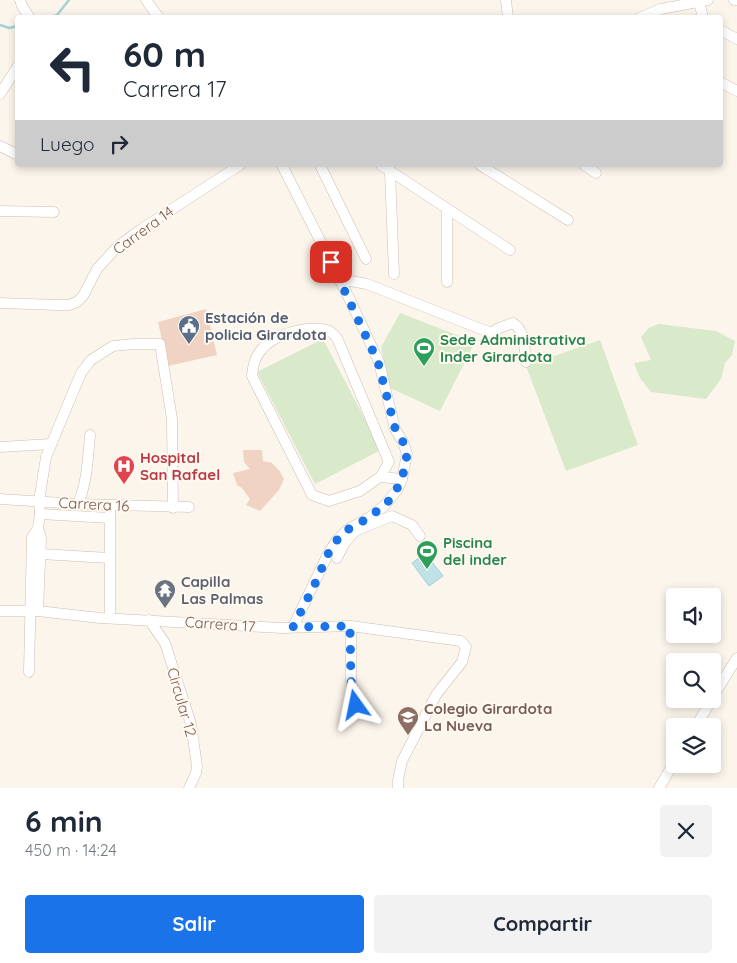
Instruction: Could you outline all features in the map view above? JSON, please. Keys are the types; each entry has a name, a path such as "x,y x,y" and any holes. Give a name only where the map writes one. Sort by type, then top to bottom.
{"street":[{"path":"20,0 28,15"},
{"path":"146,0 157,15"},
{"path":"506,0 508,15"},
{"path":"646,15 661,9 703,1 703,15"},
{"path":"723,32 737,39"},
{"path":"0,94 15,71"},
{"path":"723,84 737,91"},
{"path":"0,146 15,152"},
{"name":"Carrera 14","path":"0,303 58,305 78,302 97,269 116,247 237,167"},
{"path":"283,167 339,278 378,362 395,428 407,454 398,489 384,506 370,517 347,530 336,541 335,557"},
{"path":"321,167 366,259"},
{"path":"384,167 510,250"},
{"path":"483,167 568,220"},
{"path":"587,167 596,173"},
{"path":"390,172 394,274"},
{"path":"447,209 447,282"},
{"path":"0,210 54,212"},
{"path":"339,278 367,284 491,333 513,323 518,326 523,336 526,362"},
{"path":"380,477 389,462 338,338 330,331 313,328 287,333 264,347 253,363 252,376 312,495 328,500 360,491 380,477 402,479"},
{"path":"29,672 41,554 41,538 38,528 39,501 46,458 81,373 91,360 113,346 160,344 172,419 174,508"},
{"path":"78,504 82,494 88,462 90,435"},
{"path":"0,447 51,444"},
{"name":"Carrera 16","path":"0,499 78,504 189,507"},
{"path":"110,505 110,618"},
{"path":"40,514 110,518"},
{"path":"293,627 314,586 355,531 392,516 412,525 420,536"},
{"path":"34,611 32,537 38,528"},
{"path":"41,554 109,558"},
{"name":"Carrera 17","path":"0,611 34,611 110,618 293,627 350,626 461,641 466,647 462,662 436,695 402,761 398,788"},
{"name":"Circular 12","path":"149,620 165,643 191,724 197,766 189,788"},
{"path":"350,626 351,681 356,705"},
{"path":"721,684 737,658"},
{"path":"659,788 668,773"}],"green space":[{"name":"Sede Administrativa Inder Girardota","path":"400,313 475,342 440,411 390,388 381,347"},
{"path":"658,324 716,331 735,341 732,355 725,363 721,379 706,399 651,392 640,378 634,363 651,360 641,337 649,328"},
{"path":"323,339 381,450 315,484 257,372"},
{"path":"600,340 638,445 566,471 526,366"}],"water":[{"name":"Piscina del inder","path":"425,553 443,576 429,586 412,563"}],"building":[{"name":"Estación de policia Girardota","path":"206,309 217,355 168,366 158,322"},
{"path":"243,450 262,450 263,461 272,463 284,479 279,490 260,511 246,505 250,499 242,488 237,485 233,473 250,469 244,462"}],"waterway":[{"path":"57,15 69,0"},
{"path":"0,25 9,28 15,27"}],"place":[{"name":"Estación de policia Girardota","path":"189,345"},
{"name":"Sede Administrativa Inder Girardota","path":"424,367"},
{"name":"Hospital San Rafael","path":"124,485"},
{"name":"Piscina del inder","path":"427,570"},
{"name":"Capilla Las Palmas","path":"165,609"},
{"name":"Colegio Girardota La Nueva","path":"408,736"}],"route":[{"path":"331,262 378,362 395,428 407,454 398,489 384,506 370,517 347,530 336,541 293,627 350,626 351,681 356,705"}]}
